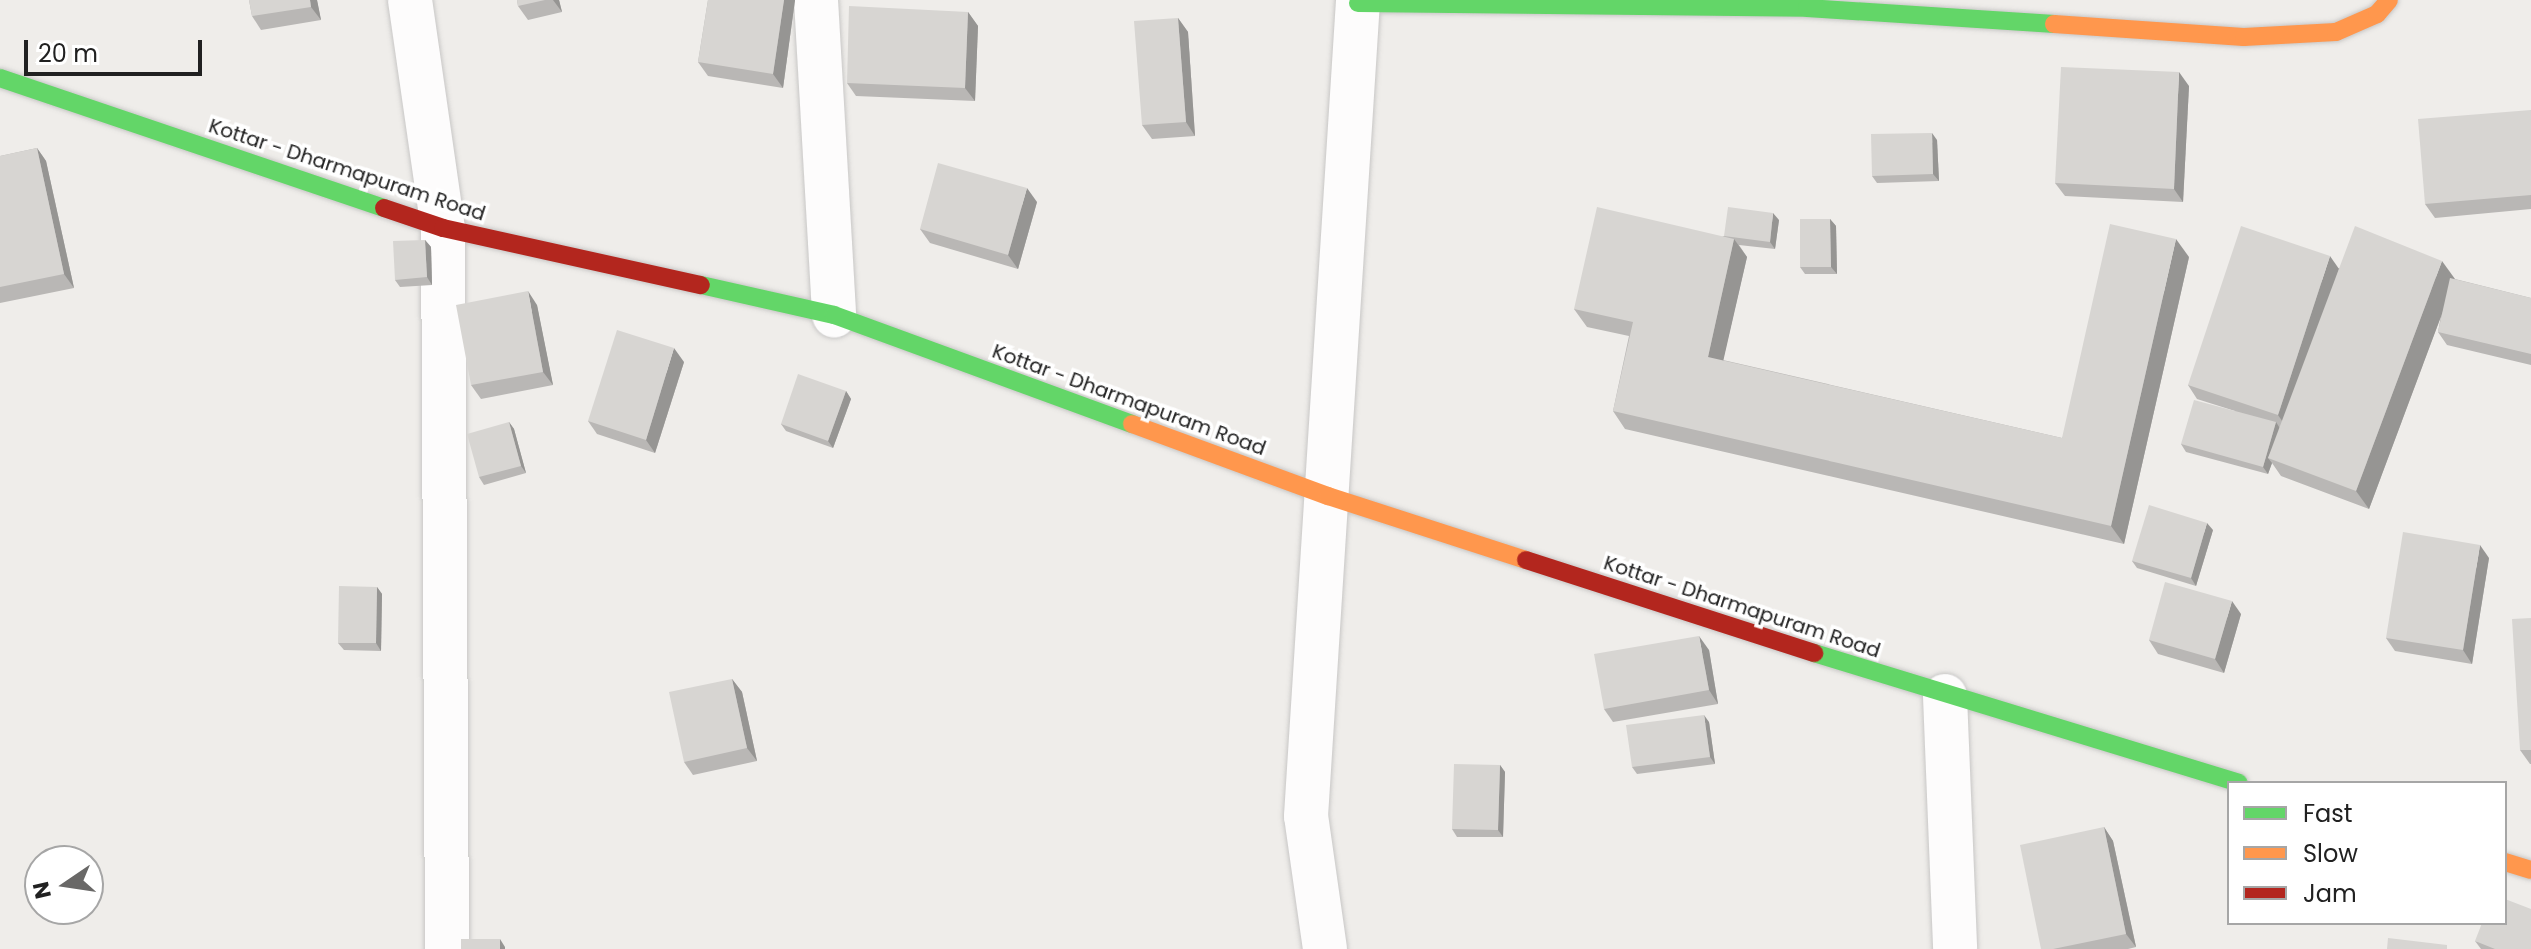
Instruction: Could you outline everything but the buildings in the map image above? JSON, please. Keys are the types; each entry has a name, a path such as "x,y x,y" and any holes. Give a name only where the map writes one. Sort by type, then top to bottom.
{"main road":[{"path":"1358,2 1807,8 2244,37 2336,32 2377,14 2389,0"},
{"name":"Kottar - Dharmapuram Road","path":"0,78 443,228 834,315 1328,496 1945,696 2232,781"},
{"path":"2507,863 2531,870"}],"street":[{"path":"410,0 443,228 447,949"},
{"path":"816,0 834,315"},
{"path":"1325,949 1306,816 1358,2"},
{"path":"1945,696 1955,949"}],"traffic: fast":[{"path":"1358,3 1807,8 2054,24"},
{"path":"0,78 384,208"},
{"path":"701,285 834,315 1132,424"},
{"path":"1814,653 2232,781"}],"traffic: slow":[{"path":"2054,24 2244,37 2336,32 2377,14 2389,0"},
{"path":"1132,424 1328,496 1526,560"},
{"path":"2507,863 2531,870"}],"traffic: jam":[{"path":"384,208 443,228 701,285"},
{"path":"1526,560 1814,653"}]}
